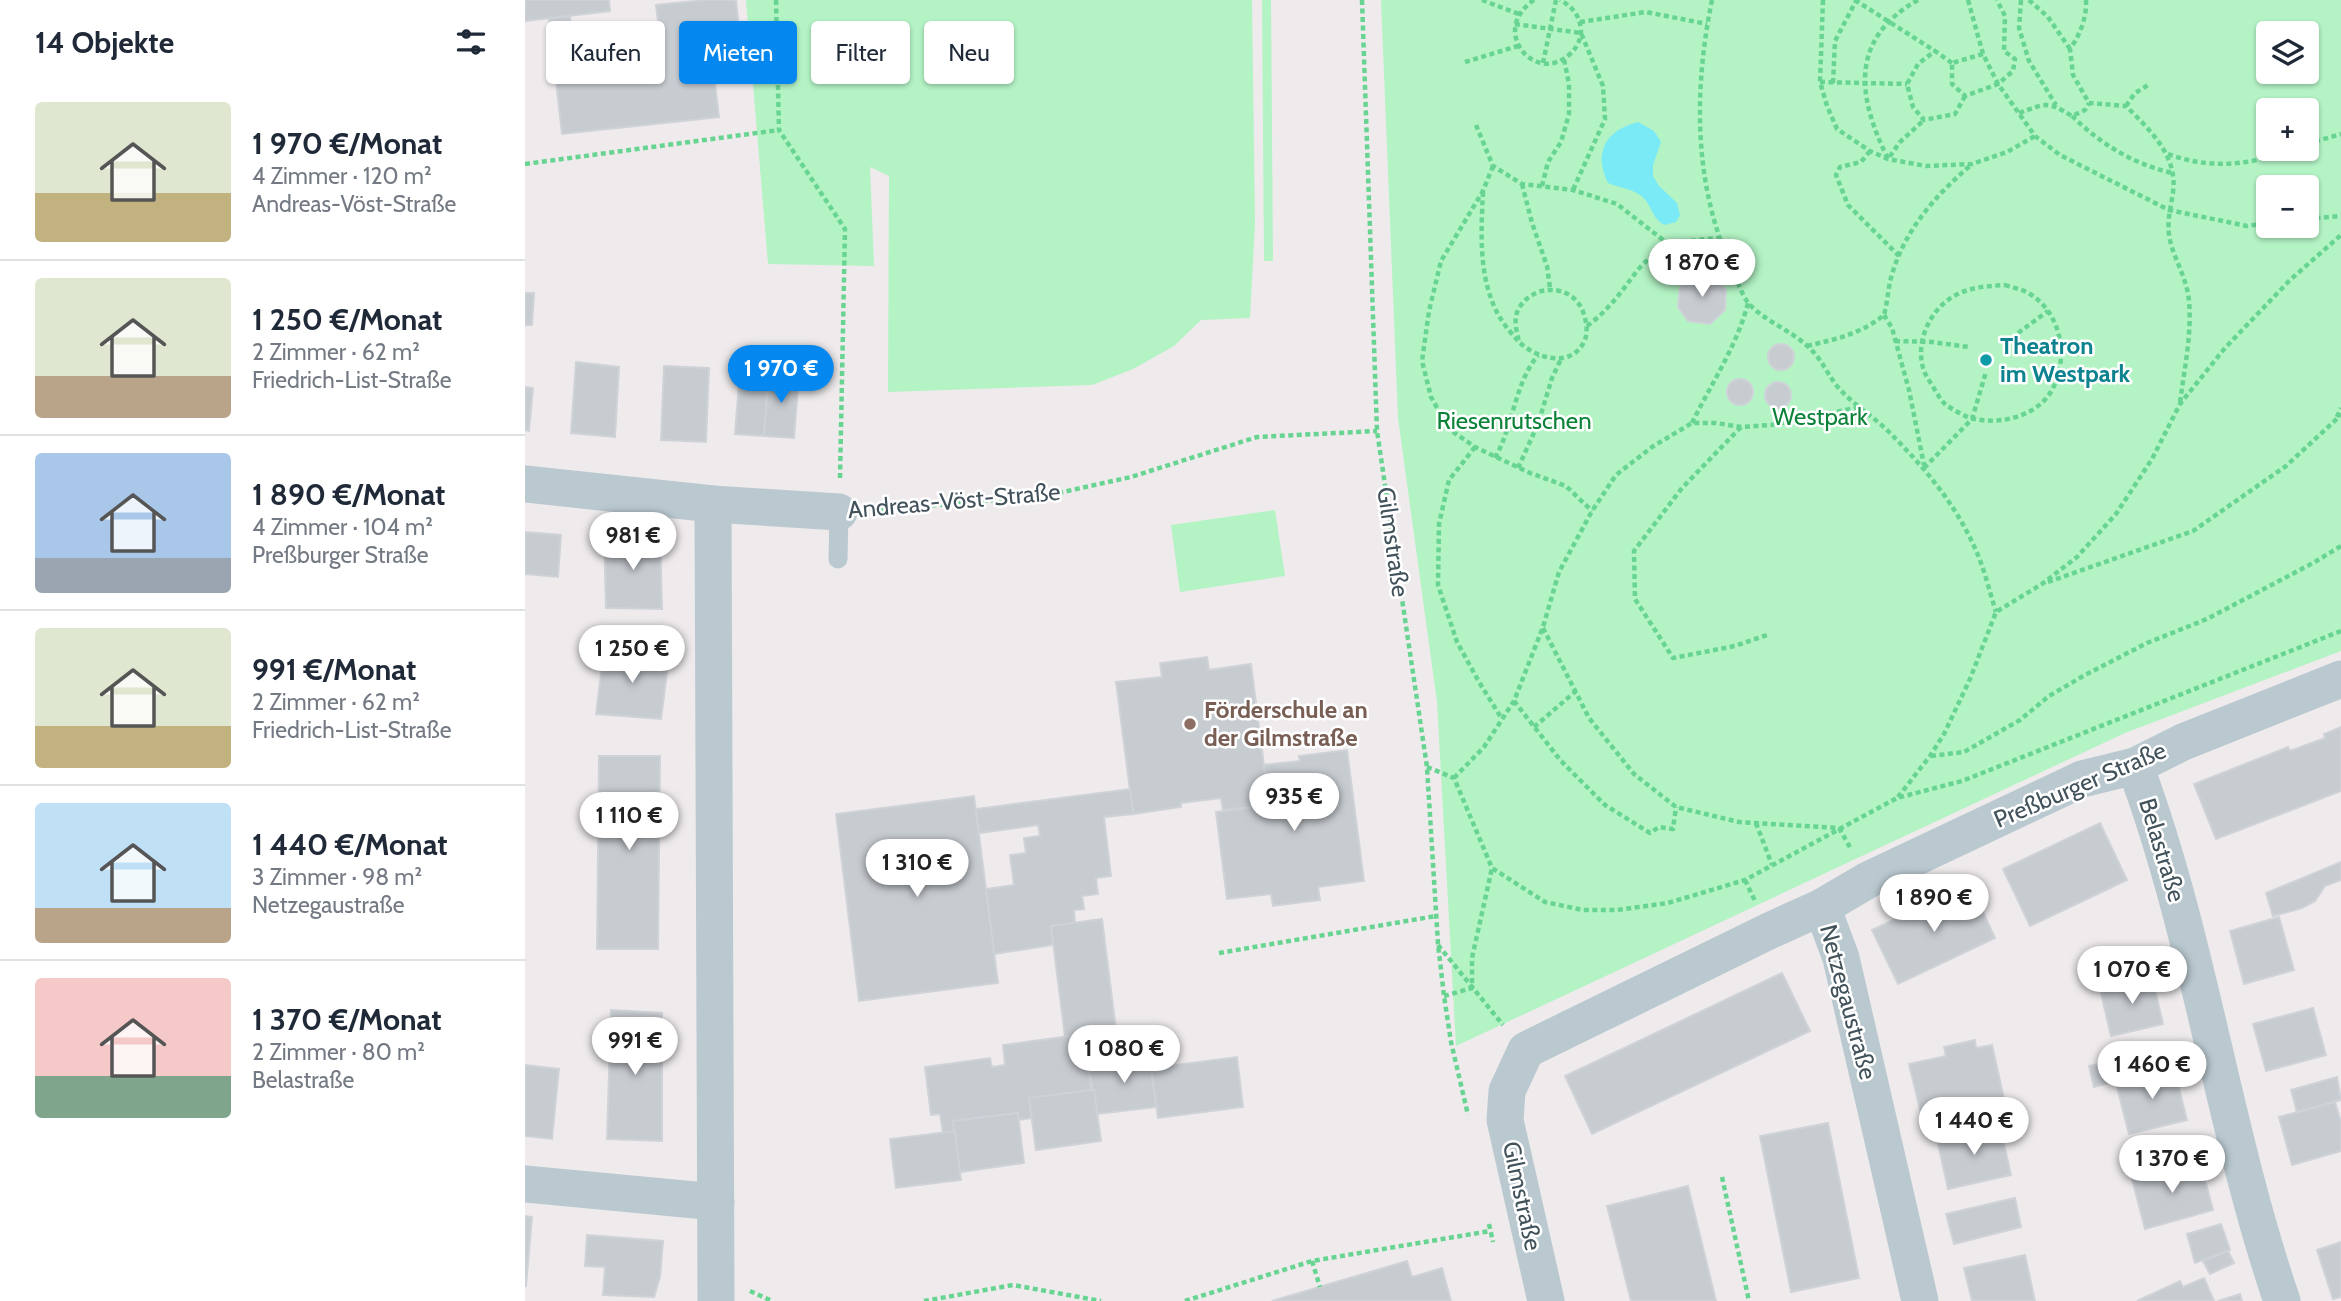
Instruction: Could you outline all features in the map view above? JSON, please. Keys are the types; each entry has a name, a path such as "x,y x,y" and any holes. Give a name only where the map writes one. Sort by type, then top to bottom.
{"street":[{"name":"Andreas-Vöst-Straße","path":"525,484 713,503 839,512"},
{"path":"713,503 716,1301"},
{"name":"Preßburger Straße","path":"1525,1050 1822,907 1868,880 2082,779 2135,766 2183,742 2341,679"},
{"name":"Belastraße","path":"2135,766 2152,813 2179,907 2260,1236 2282,1301"},
{"name":"Netzegaustraße","path":"1822,907 1841,958 1920,1301"},
{"name":"Gilmstraße","path":"1525,1050 1507,1091 1505,1120 1546,1301"},
{"path":"525,1184 716,1202"}],"lane":[{"path":"838,559 839,512"}],"path":[{"path":"776,0 779,130 845,229 839,512"},
{"name":"Gilmstraße","path":"1362,0 1377,431 1427,767 1438,944 1525,1050"},
{"path":"1482,0 1518,14"},
{"path":"1534,0 1518,14 1515,24 1518,46 1533,61 1554,63 1564,59 1572,52 1581,33"},
{"path":"1543,63 1558,0 1569,2 1580,22 1581,33 1603,86 1605,119 1573,190"},
{"path":"1712,0 1703,42 1699,106 1710,207 1718,238 1748,303 1807,345 1825,365 1837,386 1887,429 1945,494 1974,546 1996,612"},
{"path":"1823,0 1820,82 1837,129 1870,151 1888,159 1926,166 1972,164 2007,152 2035,136"},
{"path":"1833,83 1835,41 1856,0 1952,63"},
{"path":"1888,159 1877,137 1863,85 1866,57 1876,37 1889,21 1918,0"},
{"path":"1968,0 1983,54 1998,84 2035,136 2060,155 2169,210 2247,226 2256,225"},
{"path":"1888,159 1900,142 1924,120 1955,114 1965,96 1998,84 2013,71 2015,59 2004,51 2005,16 1997,0"},
{"path":"2021,0 2019,28 2029,61 2056,105 2090,133 2131,160 2172,173"},
{"path":"2029,0 2048,17 2070,49 2073,75 2089,103"},
{"path":"2070,49 2079,36 2087,8 2086,0"},
{"path":"1580,22 1646,12 1707,24"},
{"path":"1515,24 1581,33"},
{"path":"1465,62 1518,46"},
{"path":"1924,120 1913,107 1907,84 1918,64 1935,51"},
{"path":"1952,63 1983,54"},
{"path":"1542,186 1548,162 1562,142 1569,114 1569,84 1564,59"},
{"path":"1952,63 1952,84 1965,96"},
{"path":"1820,82 1907,84"},
{"path":"2126,106 2134,93 2150,84"},
{"path":"2072,116 2085,110 2089,103"},
{"path":"2089,103 2126,106 2168,153 2185,160 2228,166 2256,161"},
{"path":"2019,113 2039,106 2056,105"},
{"path":"1476,125 1493,166 1523,184 1573,190 1617,204 1667,243"},
{"path":"525,164 779,130"},
{"path":"2319,140 2341,134"},
{"path":"1870,151 1861,162 1840,167 1836,175 1848,205 1900,257"},
{"path":"2168,153 2173,191 2169,210 2169,237 2183,273 2189,301 2180,404"},
{"path":"1807,345 1838,339 1868,328 1884,315 1892,272 1914,227 1940,192 1972,164"},
{"path":"1493,166 1483,191 1441,261 1429,311 1422,361 1431,397 1449,429 1495,458 1566,486 1592,511"},
{"path":"1523,184 1532,223 1547,266 1550,288"},
{"path":"1483,191 1482,259 1488,287 1499,315 1519,342 1528,351 1545,358 1561,359 1575,352 1584,341 1587,326 1583,310 1571,294 1550,288 1530,295 1518,310 1515,323 1519,342"},
{"path":"2319,218 2341,216"},
{"path":"1897,798 1944,734 1970,679 1996,612 2042,584 2077,557 2116,514 2152,459 2180,404 2225,348 2281,289 2341,235"},
{"path":"1587,326 1604,314 1639,269 1667,243 1718,238"},
{"path":"2005,285 2030,294 2048,310 2060,334 2061,363 2053,390 2032,411 2001,421 1972,419 1944,403 1926,374 1921,341 1934,313 1953,296 1977,287 2005,285"},
{"path":"1692,424 1734,344 1748,303"},
{"path":"2018,333 2048,310"},
{"path":"1884,315 1892,328 1917,424 1924,468"},
{"path":"1895,341 1921,341 1969,347"},
{"path":"1495,458 1512,418 1517,392 1527,370 1538,355"},
{"path":"1518,468 1538,424 1552,378 1561,359"},
{"path":"1924,468 1972,419 1986,372"},
{"path":"1454,778 1484,747 1514,701 1543,627 1559,572 1592,511 1616,475 1652,447 1692,424 1716,423 1741,428 1771,425 1860,407"},
{"path":"2335,421 2341,408"},
{"path":"2042,584 2193,531 2286,466 2341,415"},
{"path":"1741,428 1682,488 1634,551 1635,599 1673,658 1735,646 1767,635"},
{"name":"Andreas-Vöst-Straße","path":"839,512 977,502 1063,492 1131,477 1257,437 1377,431"},
{"path":"1475,447 1449,480 1439,524 1438,585 1457,642 1502,719"},
{"path":"1930,756 1964,752 2020,720 2049,696 2085,675 2147,643 2207,619 2341,546"},
{"path":"1543,627 1589,718 1634,774 1676,807 1739,822 1839,828"},
{"path":"1427,767 1454,778 1492,867 1545,902 1583,910 1668,903 1745,880 1897,798 1962,780 2341,631"},
{"path":"1534,727 1576,691"},
{"path":"1514,701 1561,761 1605,805 1650,833 1660,827 1672,829 1676,807"},
{"path":"1756,823 1772,865"},
{"path":"1444,996 1472,988 1472,958 1492,867"},
{"path":"1219,953 1436,916"},
{"path":"1722,1177 1749,1301"},
{"path":"1185,1301 1312,1261 1475,1233"},
{"path":"1312,1261 1320,1287"},
{"path":"924,1301 1013,1284 1101,1301"}],"green space":[{"path":"746,0 1252,0 1255,223 1250,318 1201,320 1174,346 1133,369 1092,385 888,392 889,176 870,167 874,266 768,264 753,84 797,84 797,21 748,21"},
{"path":"1262,0 1271,0 1273,261 1264,261"},
{"name":"Westpark","path":"1381,0 2341,0 2341,651 2125,733 1456,1046 1437,702 1398,418"},
{"path":"1275,510 1285,576 1180,592 1171,525"}],"water":[{"path":"1638,122 1654,131 1661,142 1653,165 1653,176 1659,186 1677,203 1680,215 1676,222 1664,225 1640,195 1608,183 1602,162 1605,144 1618,131"}],"building":[{"path":"525,0 609,0 610,11 525,21"},
{"path":"736,0 738,21 679,21 679,84 715,84 719,117 562,134 556,84 665,84 665,21 658,21 656,5"},
{"path":"570,16 571,21 549,21 549,19"},
{"path":"1695,276 1714,276 1726,290 1725,310 1710,324 1688,321 1678,307 1680,287"},
{"path":"525,293 534,293 532,325 525,325"},
{"path":"1781,344 1790,348 1794,357 1790,366 1781,370 1772,366 1768,357 1772,348"},
{"path":"576,362 619,367 615,437 571,433"},
{"path":"664,366 709,368 706,442 661,440"},
{"path":"740,370 769,372 764,436 735,434"},
{"path":"769,372 799,374 794,438 764,436"},
{"path":"1740,379 1749,383 1753,392 1749,401 1740,405 1731,401 1727,392 1731,383"},
{"path":"1778,382 1787,386 1791,395 1787,404 1778,408 1769,404 1765,395 1769,386"},
{"path":"525,387 533,388 529,431 525,430"},
{"path":"525,532 561,535 558,577 525,574"},
{"path":"660,534 662,609 606,608 604,536"},
{"path":"604,649 669,657 661,719 596,714"},
{"name":"Förderschule an der Gilmstraße","path":"1207,657 1209,670 1251,664 1269,805 1223,810 1221,798 1181,803 1181,807 1133,814 1116,682 1162,677 1160,663"},
{"path":"2341,727 2341,791 2216,839 2194,784 2288,747 2290,751 2325,738 2324,734"},
{"path":"1347,750 1364,881 1318,887 1320,900 1273,906 1271,894 1227,899 1216,812 1269,805 1264,765 1300,761 1299,756"},
{"path":"599,756 660,756 658,949 597,949"},
{"path":"1130,789 1133,814 1104,817 1111,876 1096,878 1098,894 1082,896 1084,909 1074,910 1075,923 1051,926 1053,945 994,954 986,889 1014,885 1010,855 1026,853 1024,838 1040,836 1038,825 979,833 976,809"},
{"path":"974,796 998,983 859,1001 836,814"},
{"path":"2100,823 2127,880 2030,926 2003,869"},
{"path":"2341,862 2341,880 2325,886 2315,901 2302,908 2273,916 2266,893"},
{"path":"1970,884 1995,938 1898,984 1872,930"},
{"path":"2279,917 2294,970 2244,984 2230,931"},
{"path":"1102,919 1116,1030 1065,1037 1051,926"},
{"path":"1782,973 1810,1031 1592,1134 1565,1076"},
{"path":"2152,977 2163,1024 2111,1036 2100,989"},
{"path":"2313,1008 2326,1055 2266,1071 2253,1024"},
{"path":"611,1010 662,1013 662,1141 607,1139"},
{"path":"1107,1031 1111,1061 1088,1064 1091,1090 1029,1098 1032,1118 1018,1120 1018,1113 953,1121 955,1131 943,1133 940,1114 931,1115 925,1067 990,1058 992,1067 1005,1065 1003,1045"},
{"path":"1975,1040 1976,1048 1992,1045 2005,1103 1923,1122 1909,1064 1946,1056 1944,1047"},
{"path":"1156,1055 1157,1067 1151,1068 1157,1107 1097,1114 1088,1064"},
{"path":"1237,1057 1243,1107 1158,1118 1151,1068"},
{"path":"2120,1059 2125,1079 2094,1087 2089,1066"},
{"path":"525,1065 559,1069 552,1139 525,1136"},
{"path":"2174,1068 2187,1120 2129,1134 2116,1083"},
{"path":"2337,1077 2341,1100 2297,1112 2291,1090"},
{"path":"1094,1090 1101,1141 1036,1150 1029,1098"},
{"path":"2335,1102 2341,1122 2341,1151 2292,1165 2279,1117"},
{"path":"1018,1113 1024,1163 960,1172 953,1121"},
{"path":"1828,1123 1859,1278 1791,1292 1760,1136"},
{"path":"2000,1126 2011,1175 1948,1189 1937,1139"},
{"path":"955,1131 961,1180 896,1188 890,1139"},
{"path":"2200,1161 2213,1210 2145,1229 2132,1179"},
{"path":"1688,1186 1716,1301 1631,1301 1607,1206"},
{"path":"2015,1198 2021,1227 1954,1244 1946,1214"},
{"path":"525,1216 532,1217 526,1286 525,1286"},
{"path":"2221,1224 2230,1250 2195,1263 2187,1234"},
{"path":"587,1235 663,1241 660,1277 654,1297 603,1295 605,1267 585,1266"},
{"path":"2341,1242 2341,1297 2333,1299 2317,1250"},
{"path":"2228,1251 2234,1263 2210,1274 2203,1261"},
{"path":"2025,1255 2035,1301 1972,1301 1964,1268"},
{"path":"1407,1261 1412,1277 1442,1268 1451,1301 1272,1301"},
{"path":"2204,1278 2214,1301 2137,1301 2180,1281 2183,1287"},
{"path":"2240,1294 2242,1301 2218,1301"}],"place":[{"name":"Theatron im Westpark","path":"1986,360"},
{"name":"Förderschule an der Gilmstraße","path":"1190,724"}],"park label":[{"name":"Riesenrutschen","path":"1514,421"}]}
